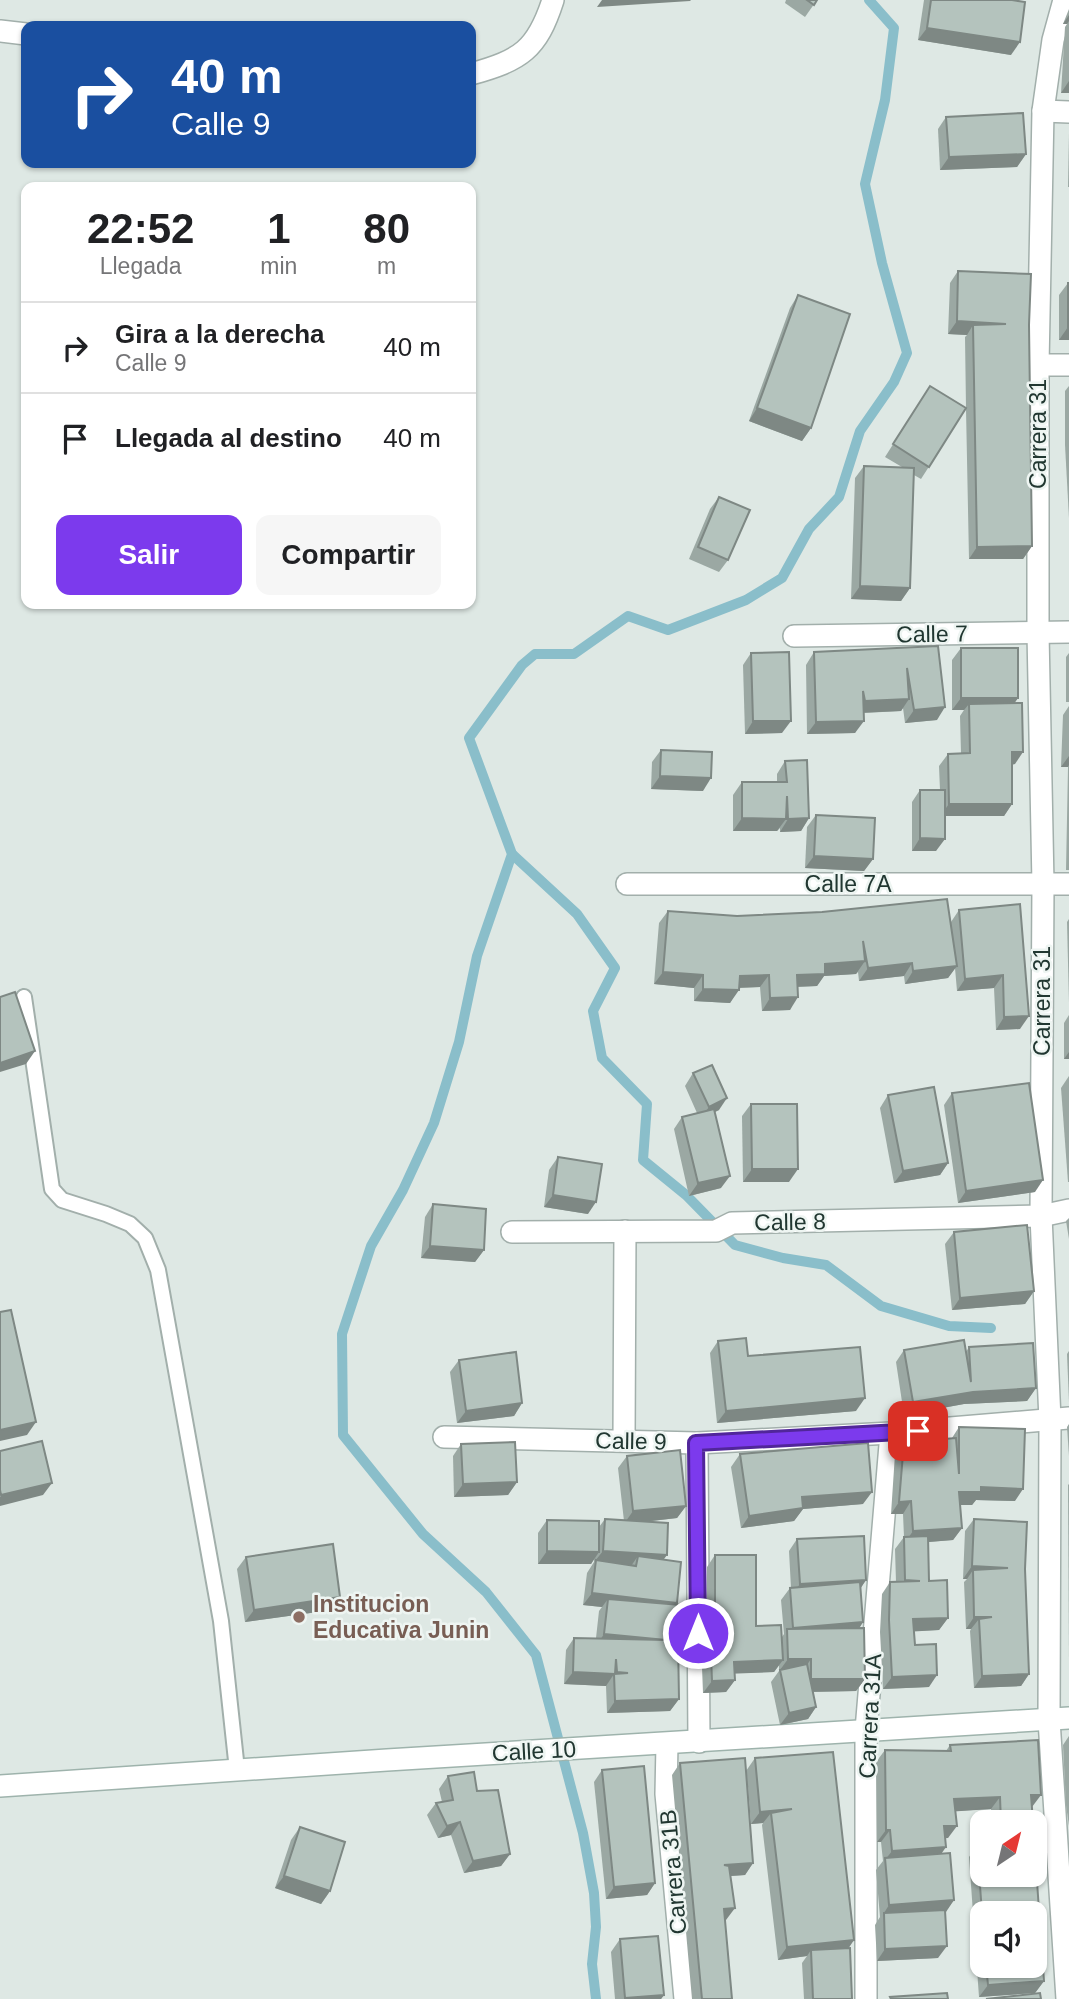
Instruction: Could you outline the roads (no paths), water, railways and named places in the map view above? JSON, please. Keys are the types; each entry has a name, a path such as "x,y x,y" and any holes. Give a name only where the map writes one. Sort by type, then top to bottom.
{"street":[{"path":"476,72 515,58 531,47 544,26 552,0"},
{"name":"Carrera 31","path":"1063,2 1053,40 1043,111 1038,365 1038,633 1043,884 1041,1216 1060,1419 1059,1719 1067,1999"},
{"path":"0,31 21,33"},
{"path":"1043,111 1069,112"},
{"path":"1038,365 1069,365"},
{"name":"Calle 7","path":"794,636 1069,632"},
{"name":"Calle 7A","path":"627,884 1069,884"},
{"name":"Calle 8","path":"512,1232 625,1231 1041,1216 1069,1210"},
{"path":"624,1441 625,1231"},
{"name":"Calle 9","path":"444,1437 696,1443 891,1433 1060,1419"},
{"name":"Carrera 31A","path":"866,1999 866,1730 891,1433"},
{"path":"696,1443 699,1742"},
{"name":"Calle 10","path":"0,1786 1059,1719"},
{"name":"Carrera 31B","path":"667,1744 666,1794 685,1999"}],"lane":[{"path":"24,997 52,1189 62,1200 106,1213 130,1224 145,1238 158,1270 221,1621 237,1770"}],"waterway":[{"path":"596,1999 592,1964 596,1927 594,1893 583,1833 536,1655 486,1592 423,1534 343,1435 342,1334 371,1246 403,1190 434,1123 459,1042 477,956 512,854 469,738 522,665 535,654 574,654 628,616 668,630 746,600 782,578 809,529 839,497 860,431 894,382 907,353 882,263 865,184 885,100 894,28 869,0"},
{"path":"512,854 577,914 615,968 593,1011 602,1058 647,1104 643,1160 686,1195 735,1245 783,1258 826,1265 881,1306 949,1326 991,1328"}],"place":[{"name":"Institucion Educativa Junin","path":"299,1617"}]}
